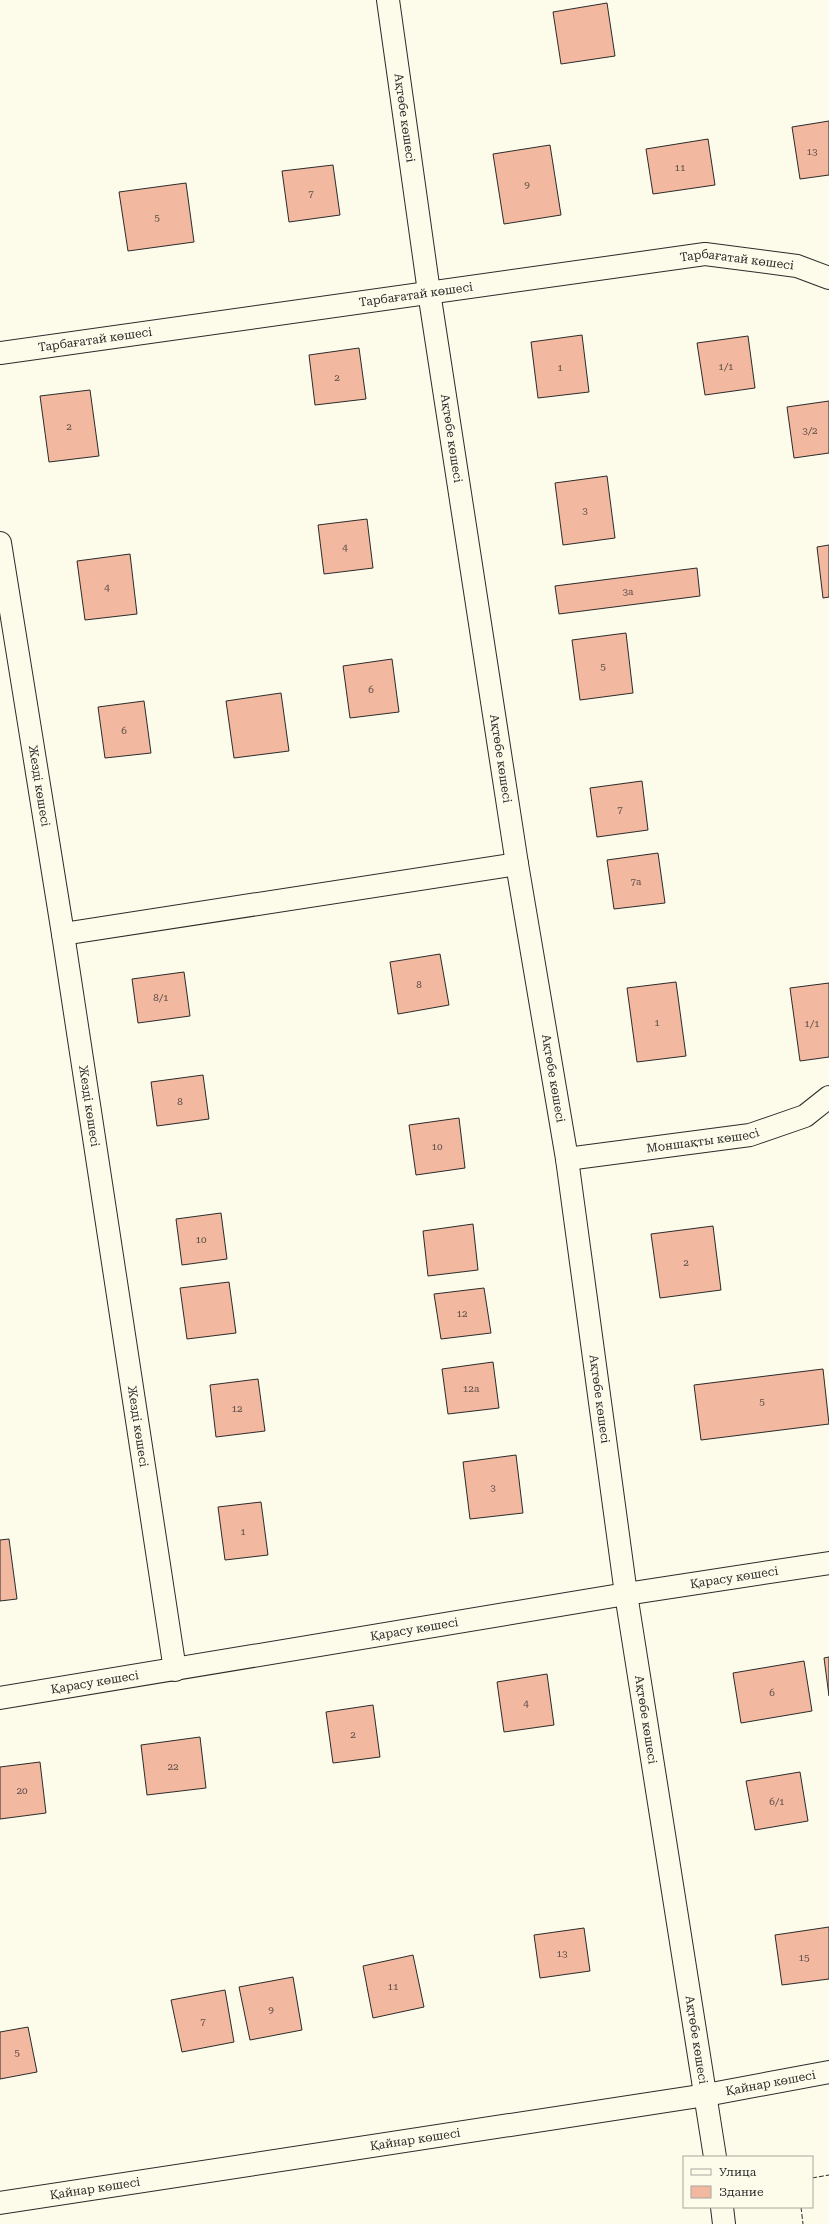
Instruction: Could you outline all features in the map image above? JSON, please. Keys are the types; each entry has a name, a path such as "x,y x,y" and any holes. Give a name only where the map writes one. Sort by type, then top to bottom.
{"street":[{"name":"Ақтөбе көшесі","path":"388,0 429,292 518,864 567,1159 626,1594 715,2156"},
{"name":"Тарбағатай көшесі","path":"0,353 705,254 797,266 829,278"},
{"name":"Жезді көшесі","path":"0,543 63,934 175,1670"},
{"path":"63,934 518,864"},
{"name":"Моншақты көшесі","path":"567,1159 750,1135 805,1116 829,1097"},
{"name":"Қарасу көшесі","path":"0,1698 626,1594 829,1562"},
{"name":"Қайнар көшесі","path":"0,2202 706,2095 829,2072"},
{"path":"722,2208 724,2224"}],"building":[{"path":"607,3 615,56 561,64 553,12"},
{"path":"829,121 829,175 800,179 792,127"},
{"path":"708,139 715,185 653,194 646,149"},
{"path":"550,145 561,215 504,224 493,154"},
{"path":"333,165 340,215 289,222 282,171"},
{"path":"186,183 194,242 128,251 119,192"},
{"path":"582,335 589,392 538,398 531,342"},
{"path":"748,336 755,388 705,395 697,343"},
{"path":"359,348 366,399 315,405 309,355"},
{"path":"90,390 99,456 49,462 40,396"},
{"path":"829,401 829,453 794,458 787,407"},
{"path":"607,476 615,538 563,545 555,483"},
{"path":"367,519 373,568 324,574 318,525"},
{"path":"829,545 829,597 823,598 817,547"},
{"path":"130,554 137,614 85,620 77,561"},
{"path":"697,568 700,596 559,614 555,586"},
{"path":"626,633 633,693 580,700 572,640"},
{"path":"392,659 399,712 350,718 343,666"},
{"path":"281,693 289,751 234,758 226,701"},
{"path":"144,701 151,753 105,758 98,707"},
{"path":"642,781 648,830 597,837 590,788"},
{"path":"658,853 665,903 614,909 607,860"},
{"path":"440,954 449,1005 398,1014 390,962"},
{"path":"184,972 190,1016 138,1023 132,979"},
{"path":"676,982 686,1056 637,1062 627,988"},
{"path":"829,983 829,1057 800,1061 790,988"},
{"path":"203,1075 209,1119 157,1126 151,1082"},
{"path":"459,1118 465,1168 416,1175 409,1125"},
{"path":"221,1213 227,1259 182,1265 176,1219"},
{"path":"473,1224 478,1270 428,1276 423,1231"},
{"path":"713,1226 721,1290 660,1298 651,1234"},
{"path":"229,1282 236,1333 187,1339 180,1288"},
{"path":"484,1288 491,1333 441,1339 434,1294"},
{"path":"493,1362 499,1408 448,1414 442,1369"},
{"path":"823,1369 829,1424 701,1440 694,1385"},
{"path":"258,1379 265,1431 216,1437 210,1385"},
{"path":"516,1455 523,1513 470,1519 463,1462"},
{"path":"261,1502 268,1555 225,1560 218,1507"},
{"path":"9,1539 17,1599 0,1601 0,1540"},
{"path":"829,1657 829,1696 824,1658"},
{"path":"804,1661 812,1711 741,1723 733,1673"},
{"path":"547,1674 554,1725 504,1732 497,1682"},
{"path":"373,1705 380,1757 333,1763 326,1712"},
{"path":"200,1737 206,1788 147,1795 141,1745"},
{"path":"40,1762 46,1813 0,1819 0,1767"},
{"path":"800,1772 808,1821 755,1830 746,1781"},
{"path":"829,1927 829,1979 782,1985 775,1935"},
{"path":"584,1928 590,1971 540,1978 534,1935"},
{"path":"413,1955 424,2007 373,2018 363,1966"},
{"path":"293,1977 302,2030 250,2040 239,1987"},
{"path":"225,1990 234,2042 182,2052 171,2000"},
{"path":"28,2027 37,2072 0,2079 0,2032"}],"fence":[{"path":"813,2178 829,2175"},
{"path":"801,2208 803,2224"}]}
